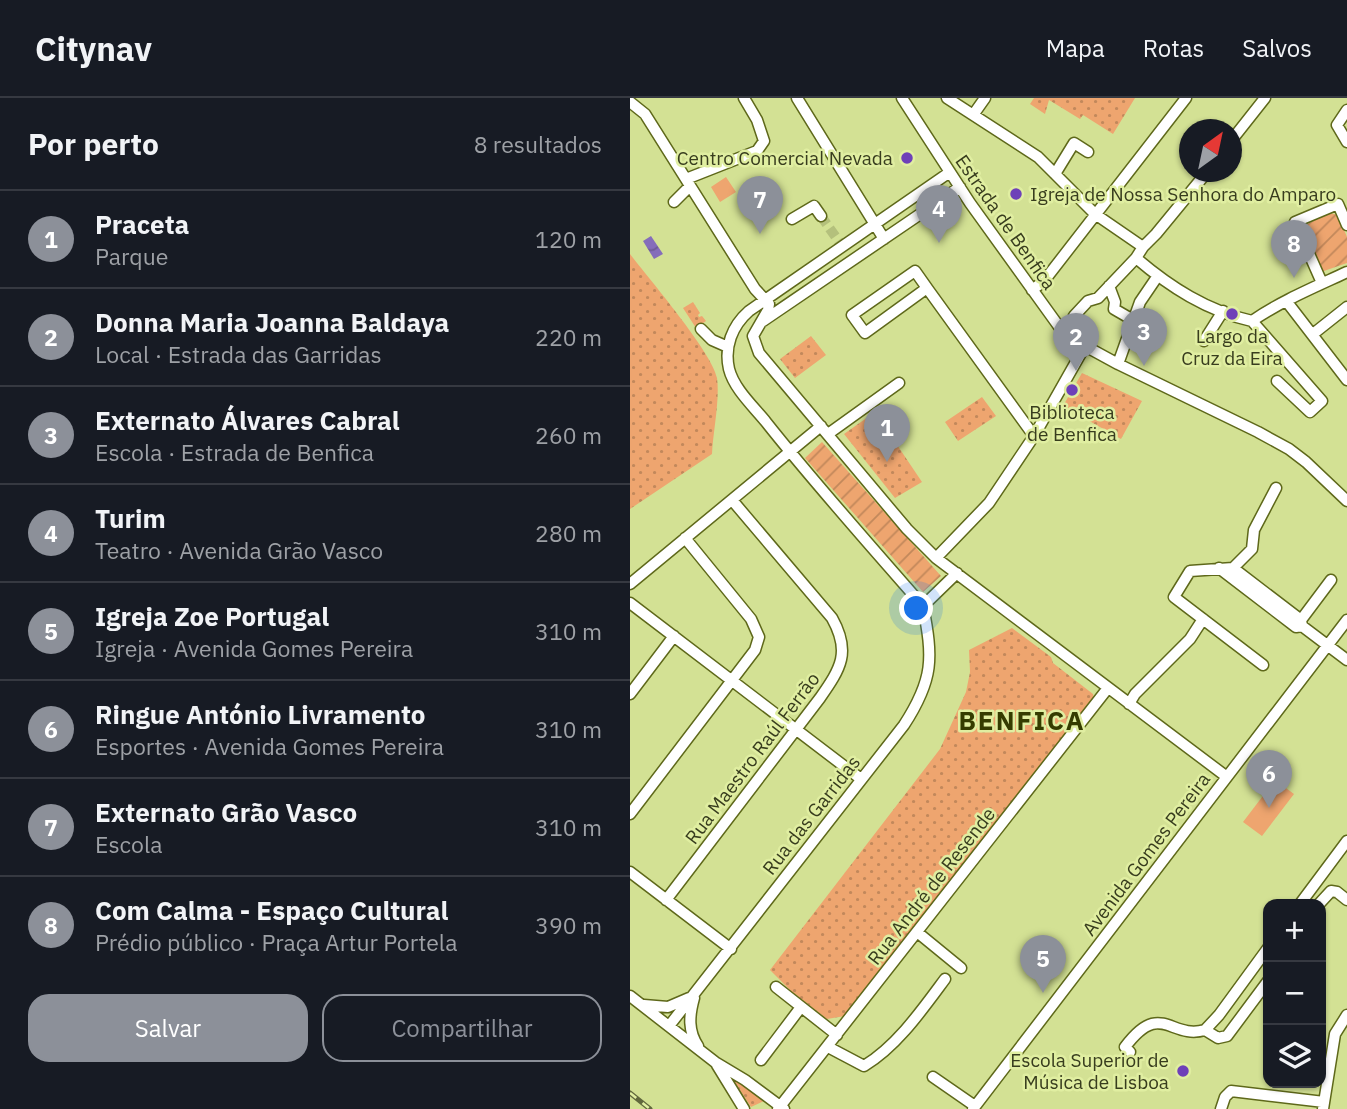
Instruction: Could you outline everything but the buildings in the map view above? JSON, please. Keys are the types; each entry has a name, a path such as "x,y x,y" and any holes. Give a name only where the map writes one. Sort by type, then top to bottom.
{"street":[{"path":"674,202 688,183 757,151 764,141 757,120 744,98"},
{"path":"797,98 884,239"},
{"name":"Estrada de Benfica","path":"902,98 960,187 1060,328 1085,346 1118,364 1289,449 1307,462 1347,500"},
{"path":"947,98 1038,157 1095,215 1143,247"},
{"path":"974,116 985,98"},
{"path":"1032,290 1044,281 1186,98"},
{"path":"1242,127 1265,98"},
{"path":"630,102 645,114 755,289 765,299 769,307 753,336 759,353 907,529 936,558 1227,777"},
{"path":"1347,110 1337,125 1347,142"},
{"path":"1055,174 1074,143 1088,152"},
{"path":"950,172 749,311 733,331 728,347 729,367 734,382 790,452 923,606 957,573"},
{"path":"1074,316 1088,301 1098,298 1136,258 1199,182"},
{"path":"758,325 960,187"},
{"path":"1322,283 1295,222 1338,204 1347,225"},
{"path":"792,219 814,206 821,216"},
{"path":"1136,258 1157,277 1185,295 1252,321 1322,401 1310,412 1277,381"},
{"path":"927,288 865,332 852,316 915,271 1034,436"},
{"path":"1252,321 1275,306 1347,272"},
{"path":"1118,364 1140,302 1157,277"},
{"path":"1109,286 1115,302 1114,309 1133,320"},
{"path":"1287,302 1347,380"},
{"path":"1313,334 1347,307"},
{"path":"1203,341 1223,311"},
{"path":"701,329 712,340 728,347"},
{"path":"936,558 982,512 1034,436 1085,346"},
{"path":"630,584 790,452 899,383"},
{"path":"1233,568 1252,549 1254,530 1276,488"},
{"name":"Rua Maestro Raúl Ferrão","path":"666,900 836,675 842,658 840,632 832,618 732,500"},
{"path":"630,814 755,650 759,638 751,619 685,538"},
{"path":"1219,568 1296,626 1302,623 1331,580"},
{"path":"1263,665 1174,597 1191,571 1233,568 1347,660"},
{"path":"630,603 862,779"},
{"name":"Rua das Garridas","path":"669,1026 904,725 915,707 927,681 931,660 923,606"},
{"path":"1129,704 1135,694 1190,639 1203,619"},
{"name":"Avenida Gomes Pereira","path":"974,1108 1347,620"},
{"path":"630,694 674,636"},
{"name":"Rua André de Resende","path":"781,1108 1108,688"},
{"path":"1304,899 1347,841"},
{"path":"630,872 731,949"},
{"path":"1324,899 1331,891 1347,900"},
{"path":"917,932 961,968"},
{"path":"1205,1030 1263,955"},
{"path":"828,1046 864,1066 910,1024 945,979"},
{"path":"776,987 837,1035"},
{"path":"1130,1052 1125,1047 1149,1024 1164,1022 1187,1031 1205,1030 1218,1038 1227,1036 1263,988"},
{"path":"630,996 715,1062 781,1108"},
{"path":"641,1005 668,1007 695,996"},
{"path":"695,996 690,1013 690,1028 693,1039 703,1053"},
{"path":"761,1060 801,1007"},
{"path":"1221,1109 1224,1097 1231,1091 1324,1106 1335,1034 1347,1015"},
{"path":"715,1062 744,1109"},
{"path":"933,1077 974,1108"}],"shaded area":[{"path":"1034,98 1135,98 1113,134 1083,115 1080,119 1049,100 1045,114 1030,104"},
{"path":"726,177 736,192 720,202 711,187"},
{"path":"1330,213 1338,215 1347,237 1347,263 1321,272 1301,227"},
{"path":"630,254 704,351 713,366 718,387 712,454 630,509"},
{"path":"693,302 700,313 699,317 702,316 706,321 696,328 683,308"},
{"path":"811,336 826,355 795,378 780,359"},
{"path":"1082,373 1142,401 1121,439 1063,406 1071,392 1074,393"},
{"path":"982,397 996,416 958,441 945,422"},
{"path":"875,412 922,482 895,498 844,434"},
{"path":"822,442 941,576 923,592 805,458"},
{"path":"1012,628 1051,657 1053,663 1093,694 1094,699 845,1016 827,1019 791,991 770,970 940,749 966,692 970,672 969,650"},
{"path":"1275,780 1294,794 1262,836 1243,822"},
{"path":"730,1075 764,1101 751,1107"}],"water":[{"path":"651,236 663,254 654,259 643,241"}],"tunnel":[{"path":"821,216 842,246"}],"railway":[{"path":"630,1093 650,1109"}],"place":[{"name":"Centro Comercial Nevada","path":"907,158"},
{"name":"Igreja de Nossa Senhora do Amparo","path":"1016,194"},
{"name":"Externato Grão Vasco","path":"760,234"},
{"name":"Turim","path":"939,243"},
{"name":"Com Calma - Espaço Cultural","path":"1294,278"},
{"name":"Largo da Cruz da Eira","path":"1232,314"},
{"name":"Externato Álvares Cabral","path":"1144,366"},
{"name":"Donna Maria Joanna Baldaya","path":"1076,371"},
{"name":"Biblioteca de Benfica","path":"1072,390"},
{"name":"Praceta","path":"887,462"},
{"name":"Ringue António Livramento","path":"1269,808"},
{"name":"Igreja Zoe Portugal","path":"1043,993"},
{"name":"Escola Superior de Música de Lisboa","path":"1183,1071"}],"district":[{"name":"BENFICA","path":"1022,721"}]}
